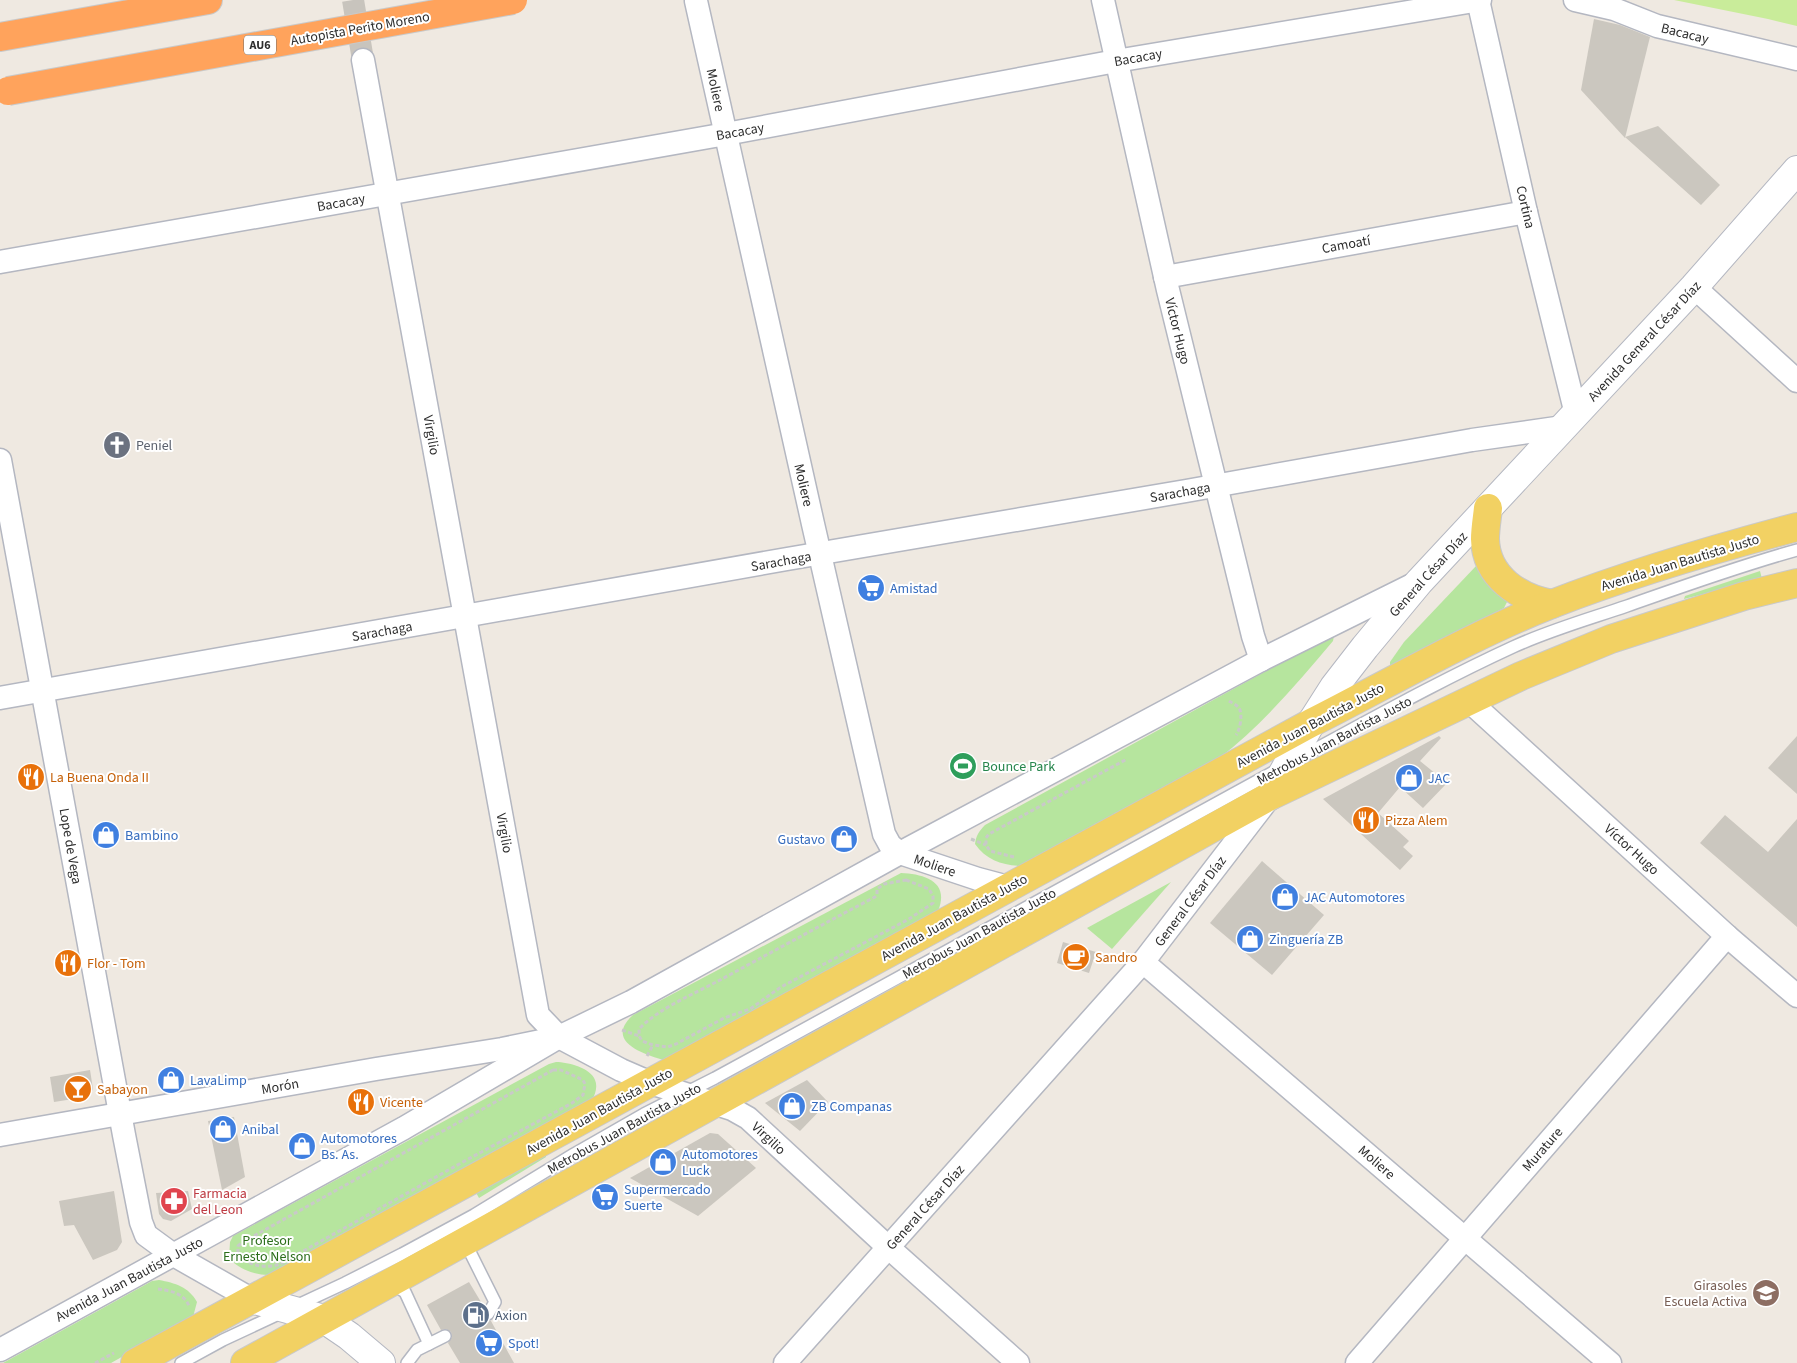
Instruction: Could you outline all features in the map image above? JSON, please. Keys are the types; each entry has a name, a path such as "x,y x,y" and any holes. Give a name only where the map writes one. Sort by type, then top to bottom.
{"highway":[{"path":"0,37 208,0"},
{"name":"Autopista Perito Moreno","path":"0,92 512,0"}],"main road":[{"path":"1488,508 1485,540 1488,554 1501,579 1512,589 1524,596 1552,604"},
{"name":"Avenida Juan Bautista Justo","path":"136,1363 1311,723 1499,627 1552,604 1712,550 1797,527"},
{"path":"245,1363 1270,796 1469,700 1610,639 1744,596 1797,583"}],"street":[{"name":"Víctor Hugo","path":"1103,0 1165,277 1253,636 1261,660"},
{"name":"Bacacay","path":"0,262 726,134 1116,60 1479,0"},
{"name":"Cortina","path":"1479,0 1526,212 1569,420"},
{"name":"Bacacay","path":"1575,0 1614,9 1657,26 1797,59"},
{"name":"Moliere","path":"696,1 884,834 890,845 900,853 1008,887"},
{"name":"Virgilio","path":"363,60 538,1015 559,1037 621,1070 651,1083 732,1109 748,1118 889,1248 1018,1363"},
{"name":"Avenida General César Díaz","path":"1488,508 1694,287 1797,170"},
{"name":"Camoatí","path":"1165,277 1526,212"},
{"path":"1694,287 1797,381"},
{"name":"Sarachaga","path":"0,698 1217,486 1472,440 1569,420"},
{"name":"Lope de Vega","path":"0,460 120,1114 146,1235 172,1254 251,1299"},
{"name":"General César Díaz","path":"785,1363 1143,962 1270,796 1311,723 1354,660 1419,582 1488,508"},
{"name":"Avenida Juan Bautista Justo","path":"0,1350 404,1128 559,1037 631,1002 900,853 1261,660 1419,582"},
{"name":"Víctor Hugo","path":"1469,700 1727,936 1797,996"},
{"name":"Murature","path":"1358,1363 1727,936"},
{"name":"Moliere","path":"1143,962 1610,1363"},
{"name":"Morón","path":"0,1135 376,1069 502,1049 559,1037"},
{"path":"251,1299 324,1319 349,1336 381,1363"}],"lane":[{"name":"Metrobus Juan Bautista Justo","path":"181,1363 223,1340 345,1284 474,1215 574,1154 684,1093 715,1078 1290,763 1513,647 1569,624 1613,611 1754,562 1797,550"},
{"path":"466,1242 494,1302 488,1314"},
{"path":"391,1283 405,1292 429,1344"},
{"path":"408,1363 417,1350 445,1336"}],"path":[{"path":"1222,704 1236,695"},
{"path":"1227,700 1240,710 1238,733 1234,737"},
{"path":"1020,857 990,851 986,845 986,838 996,829 1128,758"},
{"path":"976,841 986,845"},
{"path":"906,880 932,892 933,903 924,910 781,988 750,1009 724,1018 668,1047 642,1041 639,1036 639,1029 646,1022 805,933 875,897 877,889 884,884 906,880"},
{"path":"623,1030 639,1036"},
{"path":"648,1055 653,1045"},
{"path":"553,1070 561,1070 578,1076 585,1084 583,1095 572,1103 280,1264 263,1267 242,1259 238,1255 238,1246 243,1242 553,1070"},
{"path":"585,1084 590,1082"},
{"path":"150,1291 158,1288 184,1297 188,1301 188,1310"}],"green space":[{"path":"1674,0 1797,0 1797,26 1768,19"},
{"path":"1477,565 1508,600 1504,608 1391,666 1390,662 1404,642"},
{"path":"1760,571 1762,579 1684,599 1685,596"},
{"path":"1334,636 1333,641 1279,703 1250,732 1218,759 1020,866 995,861 984,854 975,844 978,834 985,825 1288,659"},
{"path":"901,873 919,875 938,886 941,893 941,901 938,911 664,1060 637,1050 625,1039 623,1032 625,1024 633,1015"},
{"path":"1171,882 1112,949 1087,928"},
{"name":"Profesor Ernesto Nelson","path":"556,1062 578,1066 593,1076 596,1088 592,1100 268,1275 247,1271 229,1258 230,1242 233,1236 549,1064"},
{"path":"546,1154 546,1157 479,1198 475,1191"},
{"path":"159,1280 176,1284 186,1289 194,1297 197,1302 193,1317 111,1363 3,1363 152,1281"}],"building":[{"path":"1594,19 1620,25 1650,37 1625,138 1581,90"},
{"path":"1658,126 1720,185 1701,205 1625,137"},
{"path":"1439,736 1441,738 1420,761 1447,783 1423,808 1400,787 1378,813 1409,841 1403,847 1413,856 1400,870 1323,799"},
{"path":"1797,736 1797,794 1768,768"},
{"path":"1725,815 1768,852 1797,819 1797,927 1700,843"},
{"path":"1262,861 1324,915 1272,975 1210,923"},
{"name":"Sandro","path":"1063,942 1096,952 1089,973 1057,963"},
{"path":"90,1070 93,1089 90,1095 54,1102 50,1077"},
{"path":"807,1080 828,1102 800,1131 765,1103"},
{"path":"234,1117 245,1177 222,1190 208,1121"},
{"path":"710,1133 718,1134 756,1168 698,1216 630,1178"},
{"path":"114,1191 122,1242 117,1250 93,1260 74,1225 64,1226 59,1201"},
{"name":"Farmacia del Leon","path":"188,1191 192,1209 171,1221 163,1219 159,1214 156,1193"},
{"path":"469,1282 484,1307 481,1317 485,1321 491,1321 514,1363 460,1363 448,1343 452,1337 451,1332 446,1329 441,1330 427,1305"}],"tunnel":[{"path":"353,0 363,60"}],"place":[{"name":"Peniel","path":"117,445"},
{"name":"Amistad","path":"871,588"},
{"name":"Bounce Park","path":"963,766"},
{"name":"La Buena Onda II","path":"31,777"},
{"name":"JAC","path":"1409,778"},
{"name":"Pizza Alem","path":"1366,820"},
{"name":"Bambino","path":"106,835"},
{"name":"Gustavo","path":"844,839"},
{"name":"JAC Automotores","path":"1285,897"},
{"name":"Zinguería ZB","path":"1250,939"},
{"name":"Sandro","path":"1076,957"},
{"name":"Flor - Tom","path":"68,963"},
{"name":"LavaLimp","path":"171,1080"},
{"name":"Sabayon","path":"78,1089"},
{"name":"Vicente","path":"361,1102"},
{"name":"ZB Companas","path":"792,1106"},
{"name":"Anibal","path":"223,1129"},
{"name":"Automotores Bs. As.","path":"302,1146"},
{"name":"Automotores Luck","path":"663,1162"},
{"name":"Supermercado Suerte","path":"605,1197"},
{"name":"Farmacia del Leon","path":"174,1201"},
{"name":"Girasoles Escuela Activa","path":"1766,1293"},
{"name":"Axion","path":"476,1315"},
{"name":"Spot!","path":"489,1343"}]}
